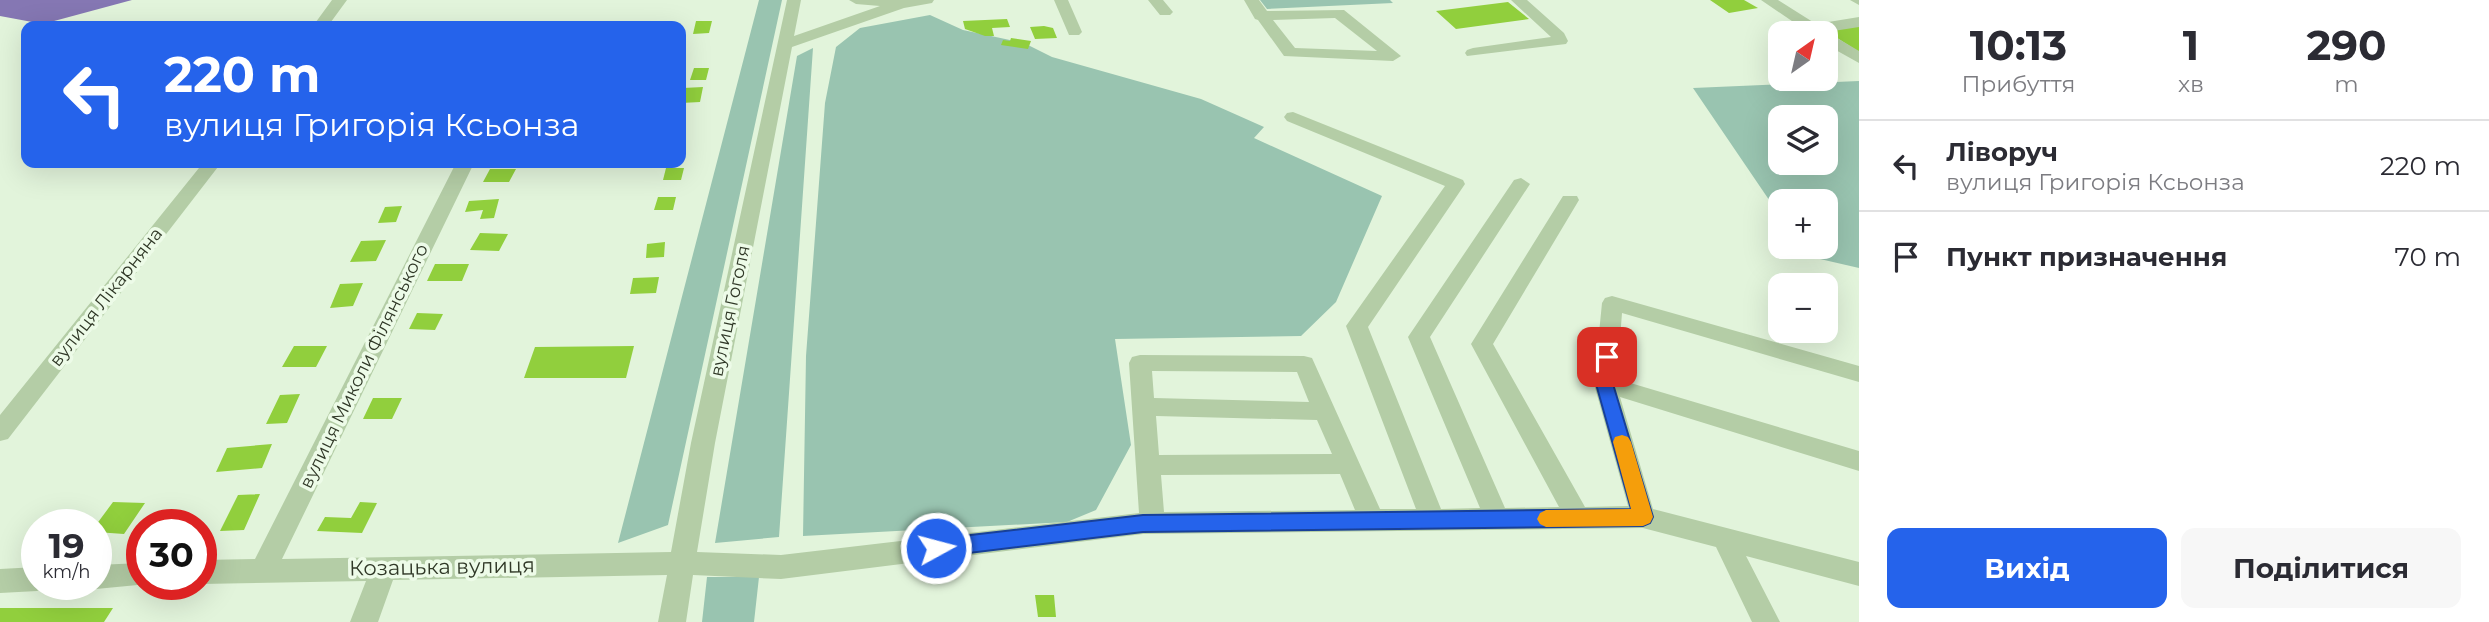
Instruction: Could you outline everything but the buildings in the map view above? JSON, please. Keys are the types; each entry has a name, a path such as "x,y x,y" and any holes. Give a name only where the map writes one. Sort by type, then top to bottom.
{"street":[{"path":"324,21 340,0"},
{"name":"вулиця Гоголя","path":"672,622 703,443 794,0"},
{"path":"856,0 901,4"},
{"path":"786,44 901,4 927,0"},
{"path":"1061,0 1074,32"},
{"path":"1251,0 1260,16 1290,54 1393,56 1339,13 1260,16"},
{"path":"1473,52 1560,41 1559,36 1518,0"},
{"path":"1768,0 1800,21"},
{"path":"1838,28 1859,22"},
{"path":"1838,45 1859,58"},
{"path":"1293,117 1456,184 1357,326 1433,520"},
{"name":"вулиця Лікарняна","path":"0,432 208,168"},
{"name":"вулиця Миколи Філянського","path":"263,570 463,168"},
{"path":"1497,519 1419,337 1521,184"},
{"path":"1570,200 1482,344 1578,518"},
{"path":"1643,517 1605,384 1612,303 1859,374"},
{"path":"1152,523 1140,363 1304,364 1373,521"},
{"path":"1605,384 1859,461"},
{"path":"1143,407 1325,411"},
{"path":"1148,465 1348,464"},
{"name":"Козацька вулиця","path":"217,571 682,563 781,567 1152,523 1643,517 1859,574"},
{"path":"1724,537 1766,622"},
{"path":"364,622 384,568"},
{"path":"0,581 21,580"}],"green space":[{"path":"759,0 782,0 668,525 618,543"},
{"path":"1260,0 1390,0 1393,3 1267,9"},
{"path":"930,15 963,30 1024,43 1052,57 1201,99 1264,127 1254,138 1382,196 1336,302 1301,336 1115,339 1131,445 1096,510 1067,522 803,536 806,356 825,103 836,47 860,28"},
{"path":"813,48 779,537 715,543 797,56"},
{"path":"1859,81 1859,268 1820,259 1838,259 1838,189 1768,189 1768,198 1693,88 1768,85 1768,91 1838,91 1838,82"},
{"path":"707,577 759,577 754,622 702,622"}],"shaded area":[{"path":"0,0 132,0 54,21 27,21 0,16"}],"slow traffic":[{"path":"1546,519 1643,517 1622,442"}],"route":[{"path":"936,548 1143,523 1643,517 1605,384 1607,357"}]}
